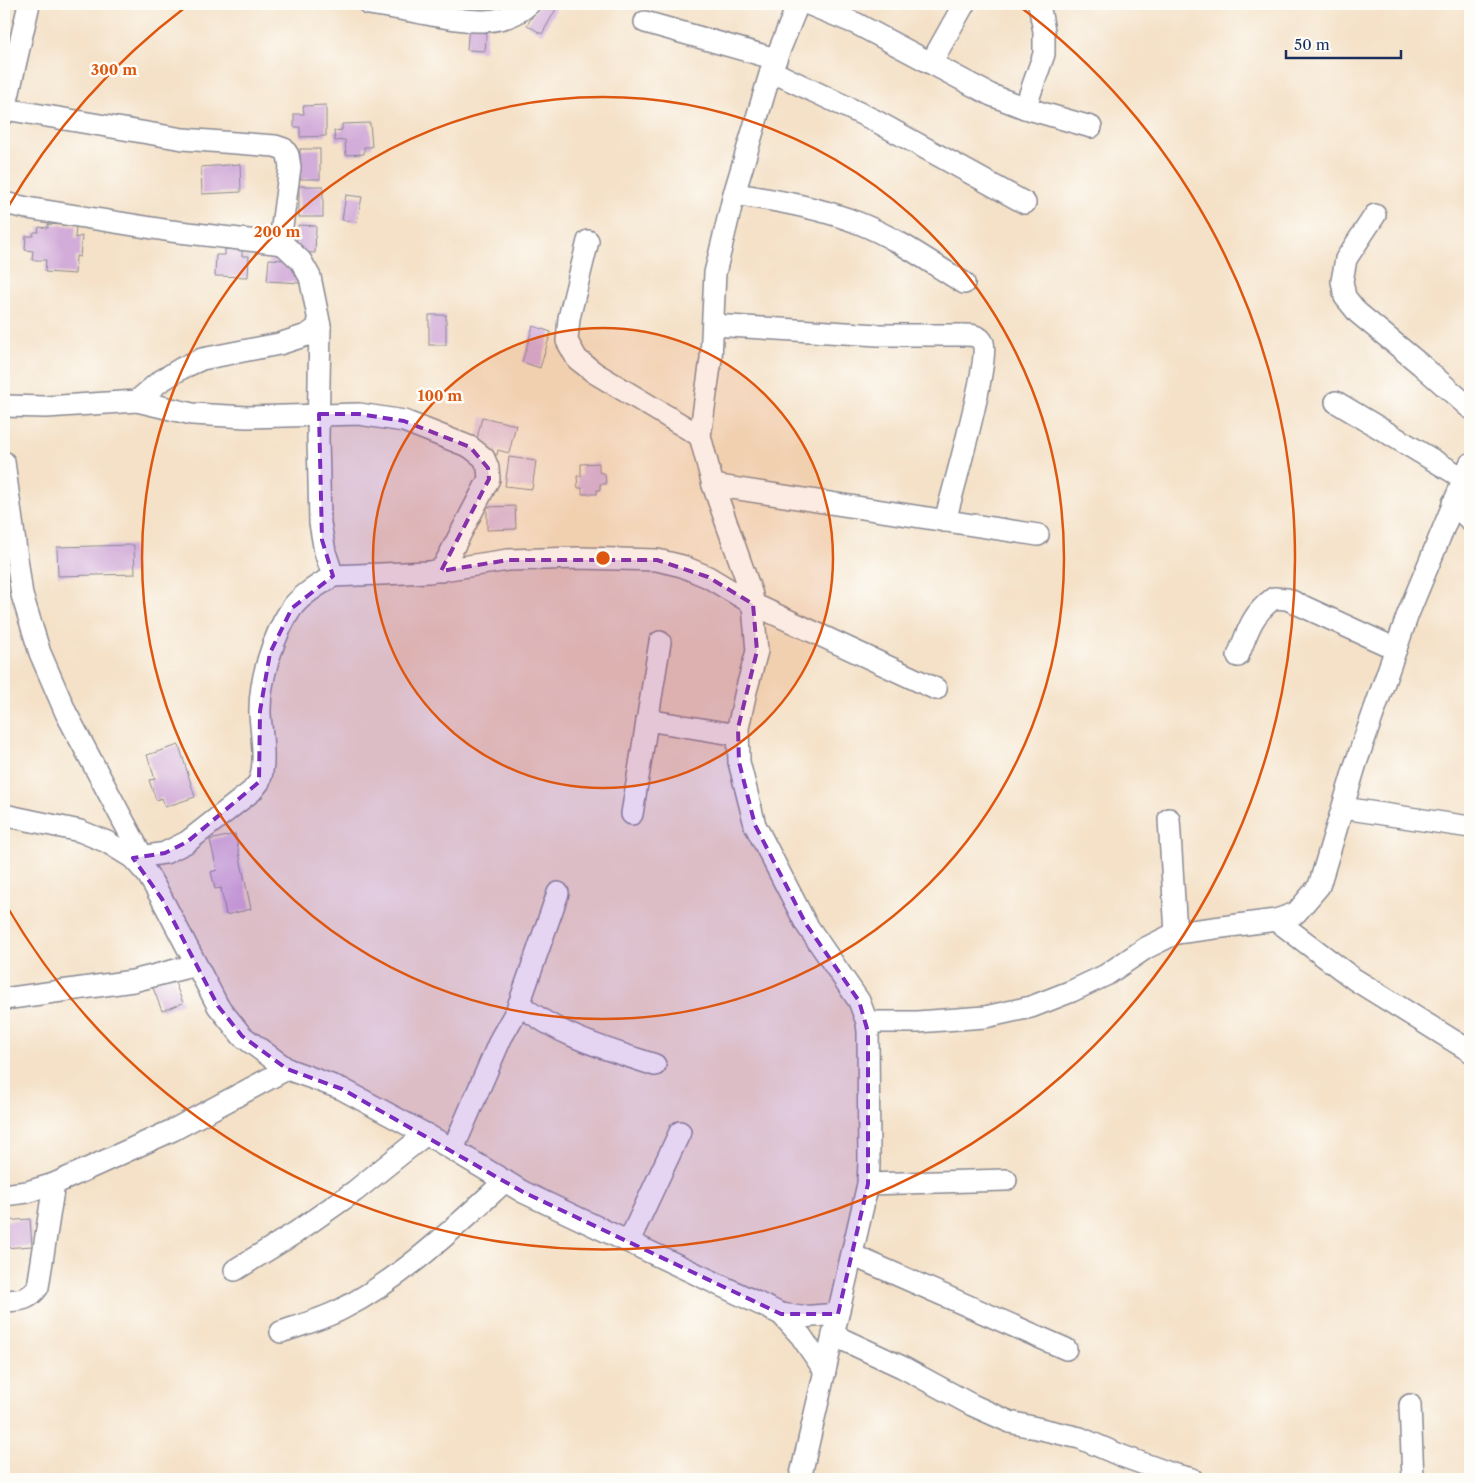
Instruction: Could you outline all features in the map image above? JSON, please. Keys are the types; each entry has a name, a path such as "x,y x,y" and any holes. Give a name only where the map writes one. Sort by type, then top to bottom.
{"street":[{"path":"29,4 10,58 4,111 183,139 275,146 284,149 288,155 290,168 282,226 283,244"},
{"path":"369,4 468,21 500,19 520,13 529,4"},
{"path":"798,4 773,65 734,194 715,273 711,359 700,436 713,484 752,596 757,651 746,691 738,735 739,762 755,825 806,924 859,1001 867,1022 868,1032 868,1184 800,1479"},
{"path":"808,4 857,24 991,95 1025,108 1091,127"},
{"path":"931,64 964,4"},
{"path":"1025,108 1044,54 1044,31 1039,4"},
{"path":"645,22 773,65 1025,203"},
{"path":"734,194 814,210 861,224 894,240 964,283"},
{"path":"4,203 171,231 283,244 301,261 310,277 320,326 320,523 325,552 333,576"},
{"path":"1374,215 1346,259 1342,281 1345,297 1358,314 1421,364 1470,408"},
{"path":"588,241 569,318 567,341 577,359 595,373 700,436"},
{"path":"713,325 878,335 975,335 981,339 984,345 984,359 978,393 946,521"},
{"path":"137,401 159,382 202,359 279,344 307,335 320,326"},
{"path":"4,406 46,407 137,401 192,414 247,417 359,414 404,421 470,447 484,458 488,468 489,479 441,571"},
{"path":"867,1022 916,1022 985,1017 1031,1007 1106,975 1146,948 1176,933 1276,920 1296,913 1319,886 1356,763 1408,614 1467,471 1336,402"},
{"path":"4,462 13,597 66,713 138,857 218,1006 242,1036 287,1069 342,1089 453,1149 523,1192 629,1241 663,1259 781,1314 801,1316 838,1314"},
{"path":"713,484 1038,535"},
{"path":"1453,503 1470,520"},
{"path":"6,821 80,831 138,857 165,853 187,842 252,791 259,782 262,764 260,705 270,653 292,608 307,594 333,576 361,574 396,575 441,571 508,560 579,558 656,560 682,566 708,577 753,604 936,689"},
{"path":"1238,656 1250,622 1264,605 1274,598 1286,599 1396,649"},
{"path":"632,814 660,642"},
{"path":"647,720 738,735"},
{"path":"1343,808 1470,828"},
{"path":"1169,819 1176,933"},
{"path":"453,1149 519,1004 558,893"},
{"path":"1276,920 1354,979 1470,1051"},
{"path":"4,999 133,981 196,965"},
{"path":"519,1004 536,1018 560,1031 595,1046 655,1065"},
{"path":"4,1195 27,1192 54,1184 173,1130 287,1069"},
{"path":"629,1241 680,1132"},
{"path":"235,1270 287,1238 355,1191 426,1134"},
{"path":"868,1184 1006,1180"},
{"path":"281,1332 341,1309 389,1280 440,1241 505,1181"},
{"path":"4,1302 24,1299 32,1295 38,1287 54,1184"},
{"path":"852,1255 1066,1349"},
{"path":"781,1314 801,1336 825,1371"},
{"path":"833,1335 902,1367 972,1405 1010,1422 1080,1438 1131,1459 1192,1479"},
{"path":"1410,1405 1413,1479"}],"highlighted area":[{"path":"319,414 359,414 404,421 470,447 488,468 489,479 441,571 508,560 657,560 708,577 753,604 757,651 738,728 739,762 755,825 806,924 859,1001 868,1032 868,1184 838,1314 781,1314 523,1192 342,1089 287,1069 242,1036 218,1006 162,899 133,858 165,853 187,842 259,782 260,711 270,653 292,608 333,576 322,540"}],"building":[{"path":"540,4 547,4 556,9 542,34 527,25"},
{"path":"469,23 487,24 485,51 467,50"},
{"path":"326,105 326,136 300,137 300,127 294,127 294,114 304,114 303,106"},
{"path":"370,123 372,147 364,147 364,154 346,155 345,140 335,141 334,131 342,130 342,124"},
{"path":"300,149 320,149 320,179 300,179"},
{"path":"240,164 241,192 202,194 201,167"},
{"path":"299,186 323,186 323,217 299,217"},
{"path":"346,195 362,197 357,222 342,220"},
{"path":"48,224 76,226 75,238 82,236 80,257 76,256 75,274 45,272 46,260 32,260 33,251 25,250 26,236 33,236 34,232 38,232 39,227 48,228"},
{"path":"298,225 316,226 315,253 296,252"},
{"path":"225,249 242,250 242,256 249,256 248,277 215,276 216,255 225,255"},
{"path":"269,259 301,261 300,283 267,281"},
{"path":"429,315 446,315 446,345 429,345"},
{"path":"533,326 551,332 540,368 522,362"},
{"path":"482,417 516,425 509,453 498,450 497,455 484,452 485,445 476,443"},
{"path":"509,457 536,461 532,489 505,486"},
{"path":"599,463 599,472 605,474 606,484 600,484 600,490 597,490 597,494 582,494 582,488 578,488 577,476 581,476 581,464"},
{"path":"515,506 516,529 487,530 487,507"},
{"path":"134,545 135,574 58,576 57,547"},
{"path":"179,745 195,797 165,807 162,798 156,800 149,780 155,779 147,755"},
{"path":"235,834 251,909 226,915 221,888 215,889 211,872 217,870 210,840"},
{"path":"172,975 183,1003 162,1011 151,983"},
{"path":"30,1219 32,1246 4,1248 4,1221"}]}
